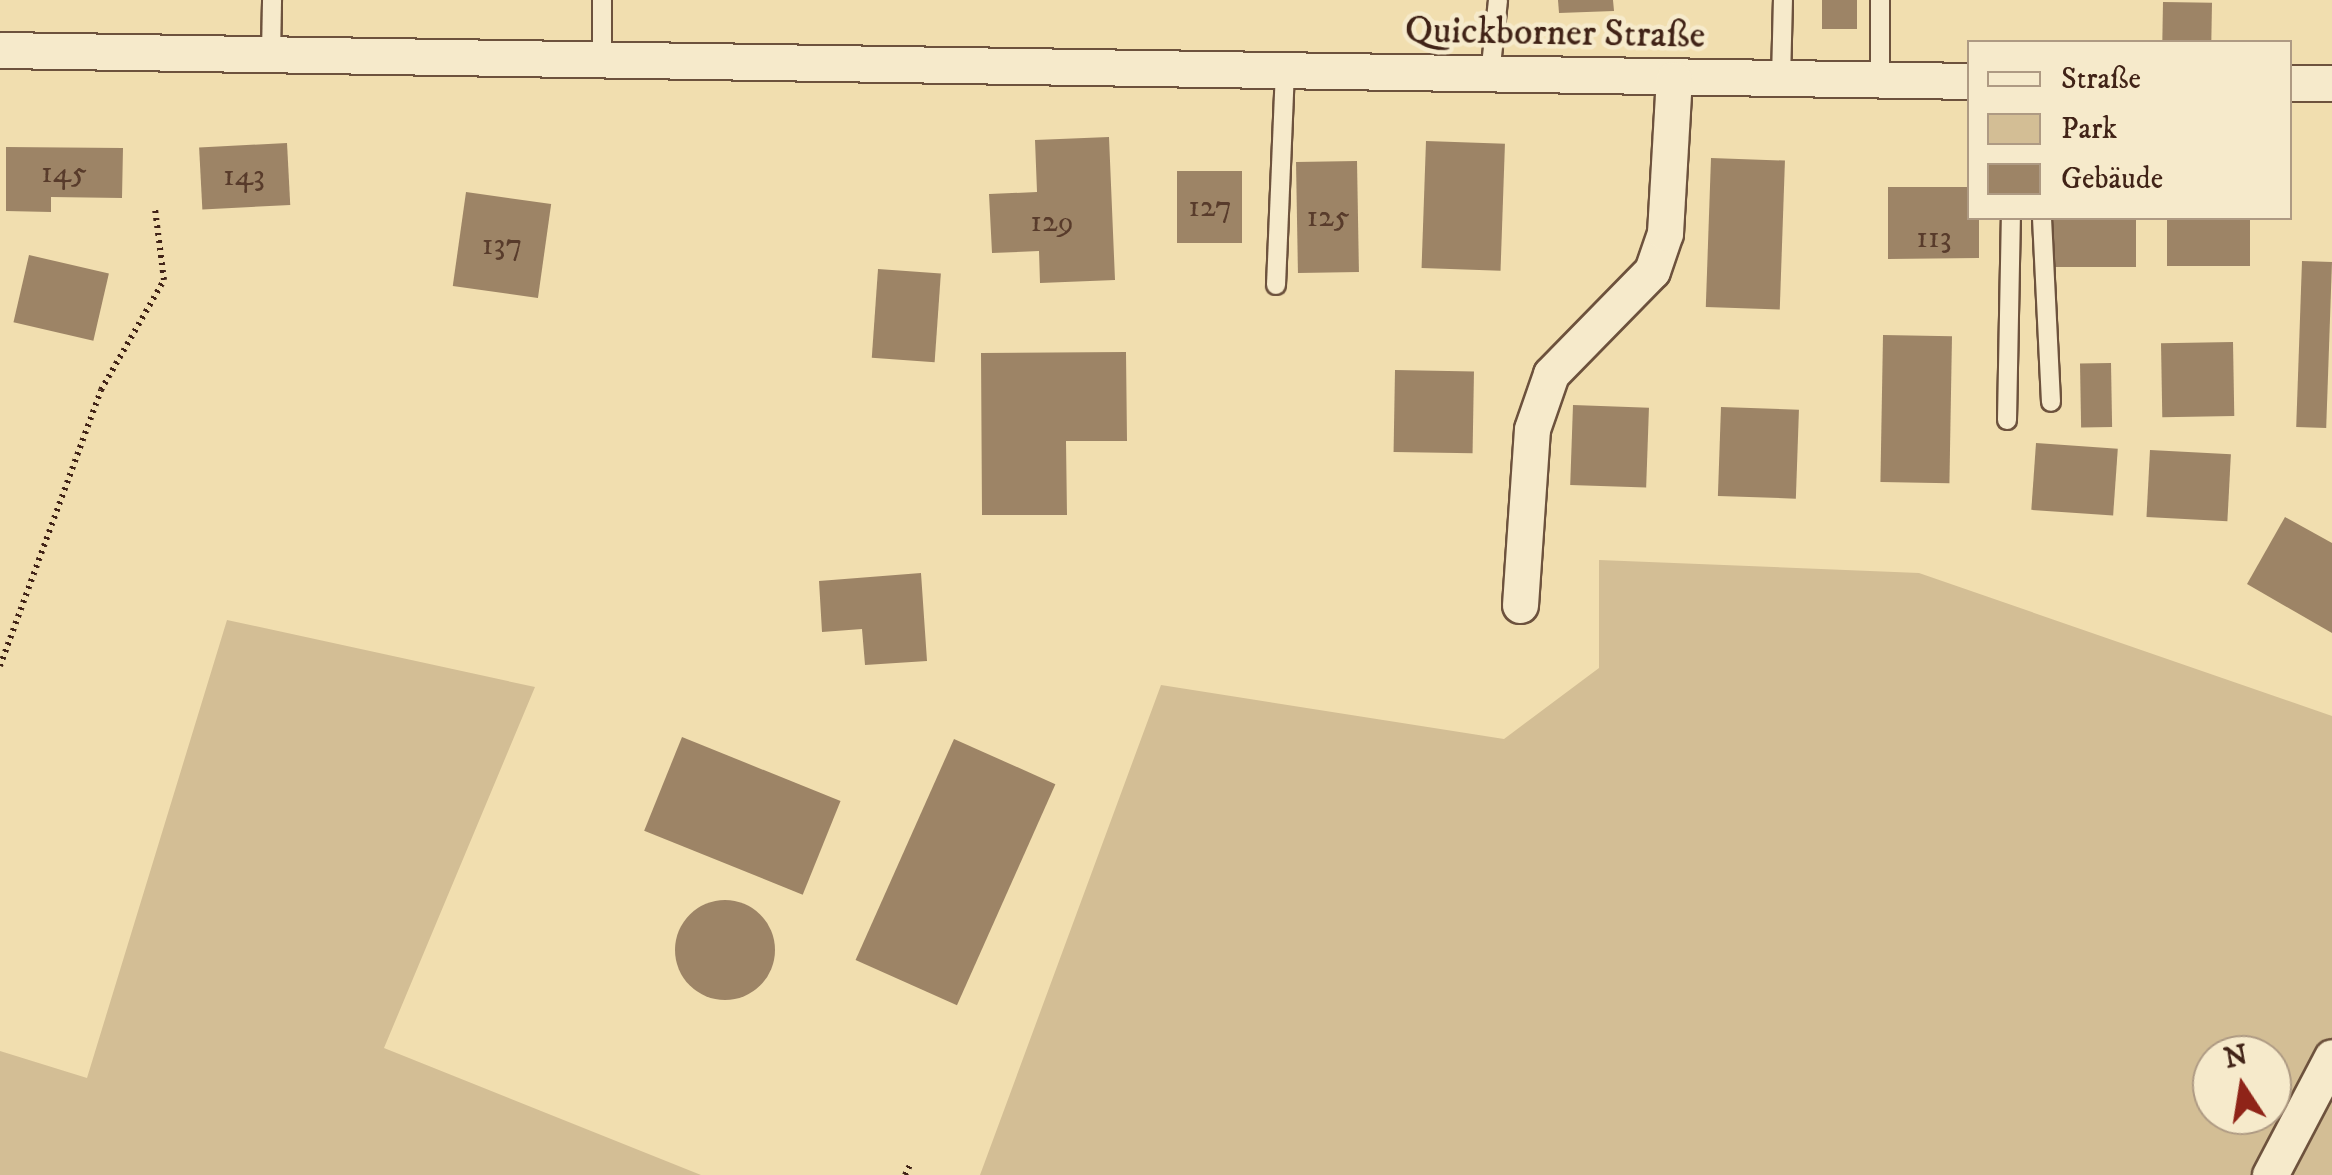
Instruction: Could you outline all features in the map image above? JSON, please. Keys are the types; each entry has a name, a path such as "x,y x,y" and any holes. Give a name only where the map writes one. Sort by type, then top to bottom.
{"street":[{"name":"Quickborner Straße","path":"0,50 1967,81"},
{"path":"1520,605 1532,429 1551,374 1652,271 1665,233 1674,79"},
{"path":"2292,83 2332,84"},
{"path":"2270,1175 2332,1057"}],"lane":[{"path":"270,54 272,0"},
{"path":"602,0 602,60"},
{"path":"1490,75 1498,0"},
{"path":"1781,80 1784,0"},
{"path":"1880,0 1880,80"},
{"path":"1276,285 1285,72"},
{"path":"2006,420 2011,220"},
{"path":"2042,220 2050,402"}],"path":[{"path":"0,666 102,390 164,280 155,209"},
{"path":"905,1175 910,1165"}],"green space":[{"path":"1599,560 1919,573 2332,716 2332,1175 980,1175 1161,685 1504,739 1599,668"},
{"path":"227,620 535,687 384,1048 701,1175 0,1175 0,1051 87,1078"}],"building":[{"path":"1558,0 1613,0 1614,11 1559,13"},
{"path":"1822,0 1857,0 1857,29 1822,29"},
{"path":"2163,2 2212,3 2211,40 2163,40"},
{"path":"1109,137 1115,280 1040,283 1039,251 992,253 989,194 1037,192 1035,140"},
{"path":"1426,141 1505,144 1501,271 1422,268"},
{"path":"287,143 290,205 202,210 199,148"},
{"path":"6,147 123,148 122,198 51,197 51,212 6,211"},
{"path":"1711,158 1785,161 1780,309 1706,307"},
{"path":"1357,161 1359,272 1298,273 1296,162"},
{"path":"1177,171 1242,171 1242,243 1177,243"},
{"path":"1888,187 1967,187 1967,220 1979,220 1979,258 1888,259"},
{"path":"466,192 551,204 538,298 453,286"},
{"path":"2053,220 2136,220 2136,267 2053,267"},
{"path":"2167,220 2250,220 2250,266 2167,266"},
{"path":"29,255 109,273 93,341 13,322"},
{"path":"2302,261 2332,262 2326,428 2296,427"},
{"path":"878,269 941,273 935,362 872,358"},
{"path":"1883,335 1952,336 1949,483 1880,482"},
{"path":"2233,342 2234,416 2162,417 2161,343"},
{"path":"1126,352 1127,441 1066,441 1067,515 982,515 981,353"},
{"path":"2111,363 2112,427 2081,428 2080,364"},
{"path":"1395,370 1474,371 1473,453 1394,452"},
{"path":"1573,405 1649,408 1646,488 1570,485"},
{"path":"1721,407 1799,410 1796,499 1718,496"},
{"path":"2036,443 2118,449 2113,516 2031,510"},
{"path":"2150,450 2231,454 2227,521 2146,517"},
{"path":"2285,517 2332,543 2332,633 2247,584"},
{"path":"921,573 927,661 865,665 862,629 822,632 819,581"},
{"path":"682,737 841,801 803,895 644,831"},
{"path":"954,739 1055,784 957,1005 856,960"},
{"path":"725,900 753,908 767,922 775,950 767,978 753,992 725,1000 697,992 683,978 675,950 683,922 697,908"}]}
